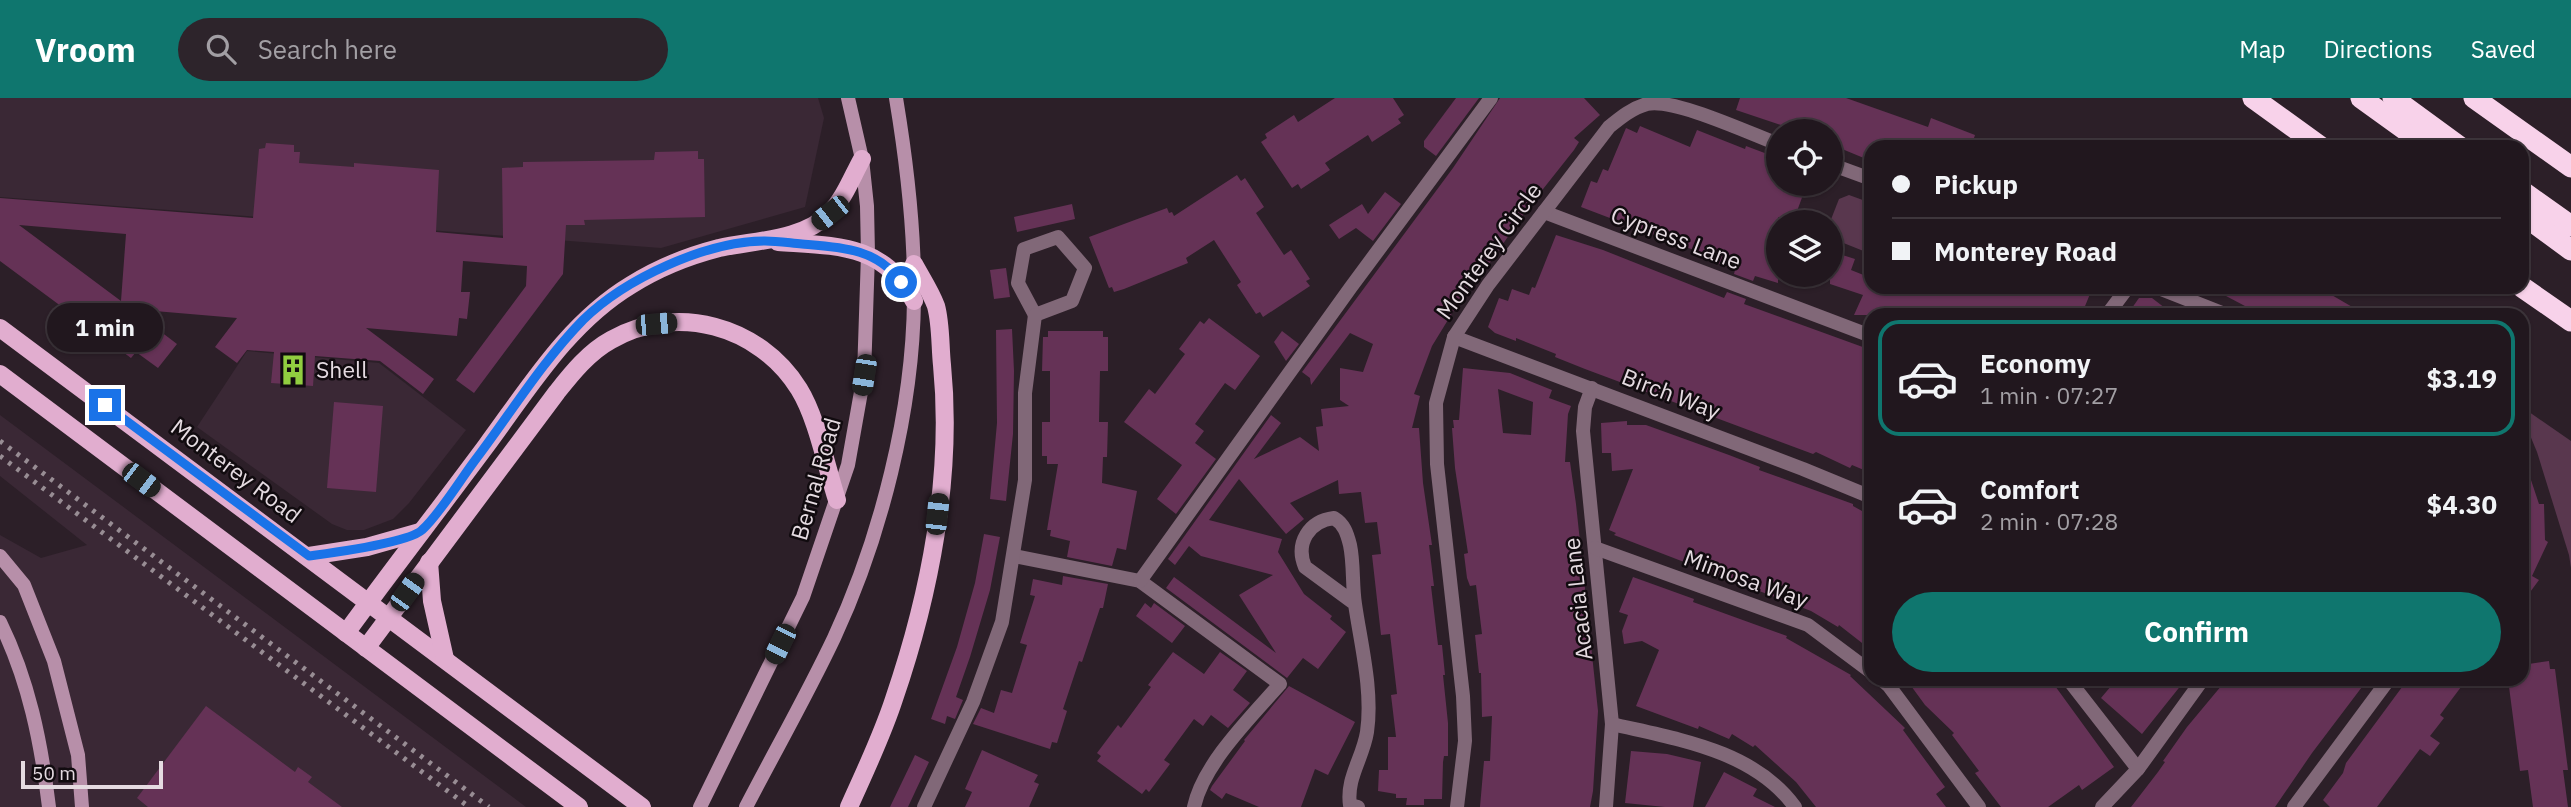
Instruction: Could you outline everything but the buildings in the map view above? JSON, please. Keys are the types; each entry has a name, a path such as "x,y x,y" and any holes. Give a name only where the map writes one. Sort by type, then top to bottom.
{"highway":[{"path":"2253,98 2310,140"},
{"path":"2361,98 2419,140"},
{"path":"2393,98 2450,140"},
{"path":"2474,98 2571,167"},
{"path":"2529,196 2571,226"},
{"path":"2529,219 2571,250"},
{"path":"2529,292 2571,321"}],"main road":[{"name":"Bernal Road","path":"701,807 803,597 848,465 864,375 867,206 862,159 848,98"},
{"path":"746,807 834,638 856,584 878,517 899,429 907,381 914,301 914,264 910,197 896,98"},
{"path":"346,633 545,366 585,319 631,285 670,265 719,248 764,241 799,232 816,224 830,213 841,199 862,159"},
{"path":"764,241 843,247 867,254 893,270 914,301"},
{"path":"849,807 881,735 907,661 927,579 937,514 943,442 943,383 936,306 914,264"},
{"path":"366,648 572,374 610,340 656,324 684,321 710,325 757,344 775,358 788,373 808,407 837,500"},
{"name":"Monterey Road","path":"0,328 642,807"},
{"path":"0,374 579,807"},
{"path":"309,556 367,547 420,532"},
{"path":"0,556 24,585 54,661 78,755 82,807"},
{"path":"429,562 432,601 445,659"},
{"path":"0,622 20,668 39,732 49,807"}],"street":[{"path":"1140,581 1351,287 1491,98"},
{"name":"Monterey Circle","path":"1457,807 1465,741 1463,696 1437,464 1436,413 1436,403 1454,337 1488,285 1609,127 1626,113 1647,104 1670,104 1766,139"},
{"path":"1843,169 1864,176"},
{"name":"Cypress Lane","path":"1544,212 1864,333"},
{"path":"924,807 973,702 1002,622 1025,480 1025,393 1035,315 1018,283 1024,249 1058,237 1086,268 1072,301 1035,315"},
{"path":"2174,294 2209,308"},
{"name":"Birch Way","path":"1454,337 1864,494"},
{"name":"Acacia Lane","path":"1592,388 1585,407 1583,431 1612,724 1606,807"},
{"path":"1354,603 1310,572 1302,560 1300,548 1305,536 1326,519 1335,518 1342,522 1351,547 1354,603 1360,630 1368,716 1367,734 1348,793 1350,805 1358,807"},
{"name":"Mimosa Way","path":"1595,548 1808,625 1864,667"},
{"path":"1014,556 1140,581 1280,684 1233,737 1198,791 1194,807"},
{"path":"1889,686 1979,807"},
{"path":"2073,686 2138,769"},
{"path":"2102,807 2138,769 2198,686"},
{"path":"2294,807 2384,686"},
{"path":"1612,724 1721,752 1760,773 1796,807"}],"shaded area":[{"path":"0,98 818,98 824,118 805,207 661,248 0,197"},
{"path":"1849,195 1864,200 1864,251 1843,243 1843,210 1835,210 1839,199"},
{"path":"247,351 379,363 466,430 409,503 393,519 364,530 347,530 332,524 197,427"},
{"path":"2529,412 2571,441 2571,568 2569,555 2529,433"},
{"path":"0,415 526,807 0,807 0,535 41,558 87,545 0,476"}],"railway":[{"path":"0,441 489,807"},
{"path":"0,456 469,807"}],"place":[{"name":"Shell","path":"293,370"}],"route":[{"path":"105,405 309,556 367,547 420,532 545,366 585,319 608,300 660,269 719,248 764,241 843,247 867,254 893,270 901,282"}]}
